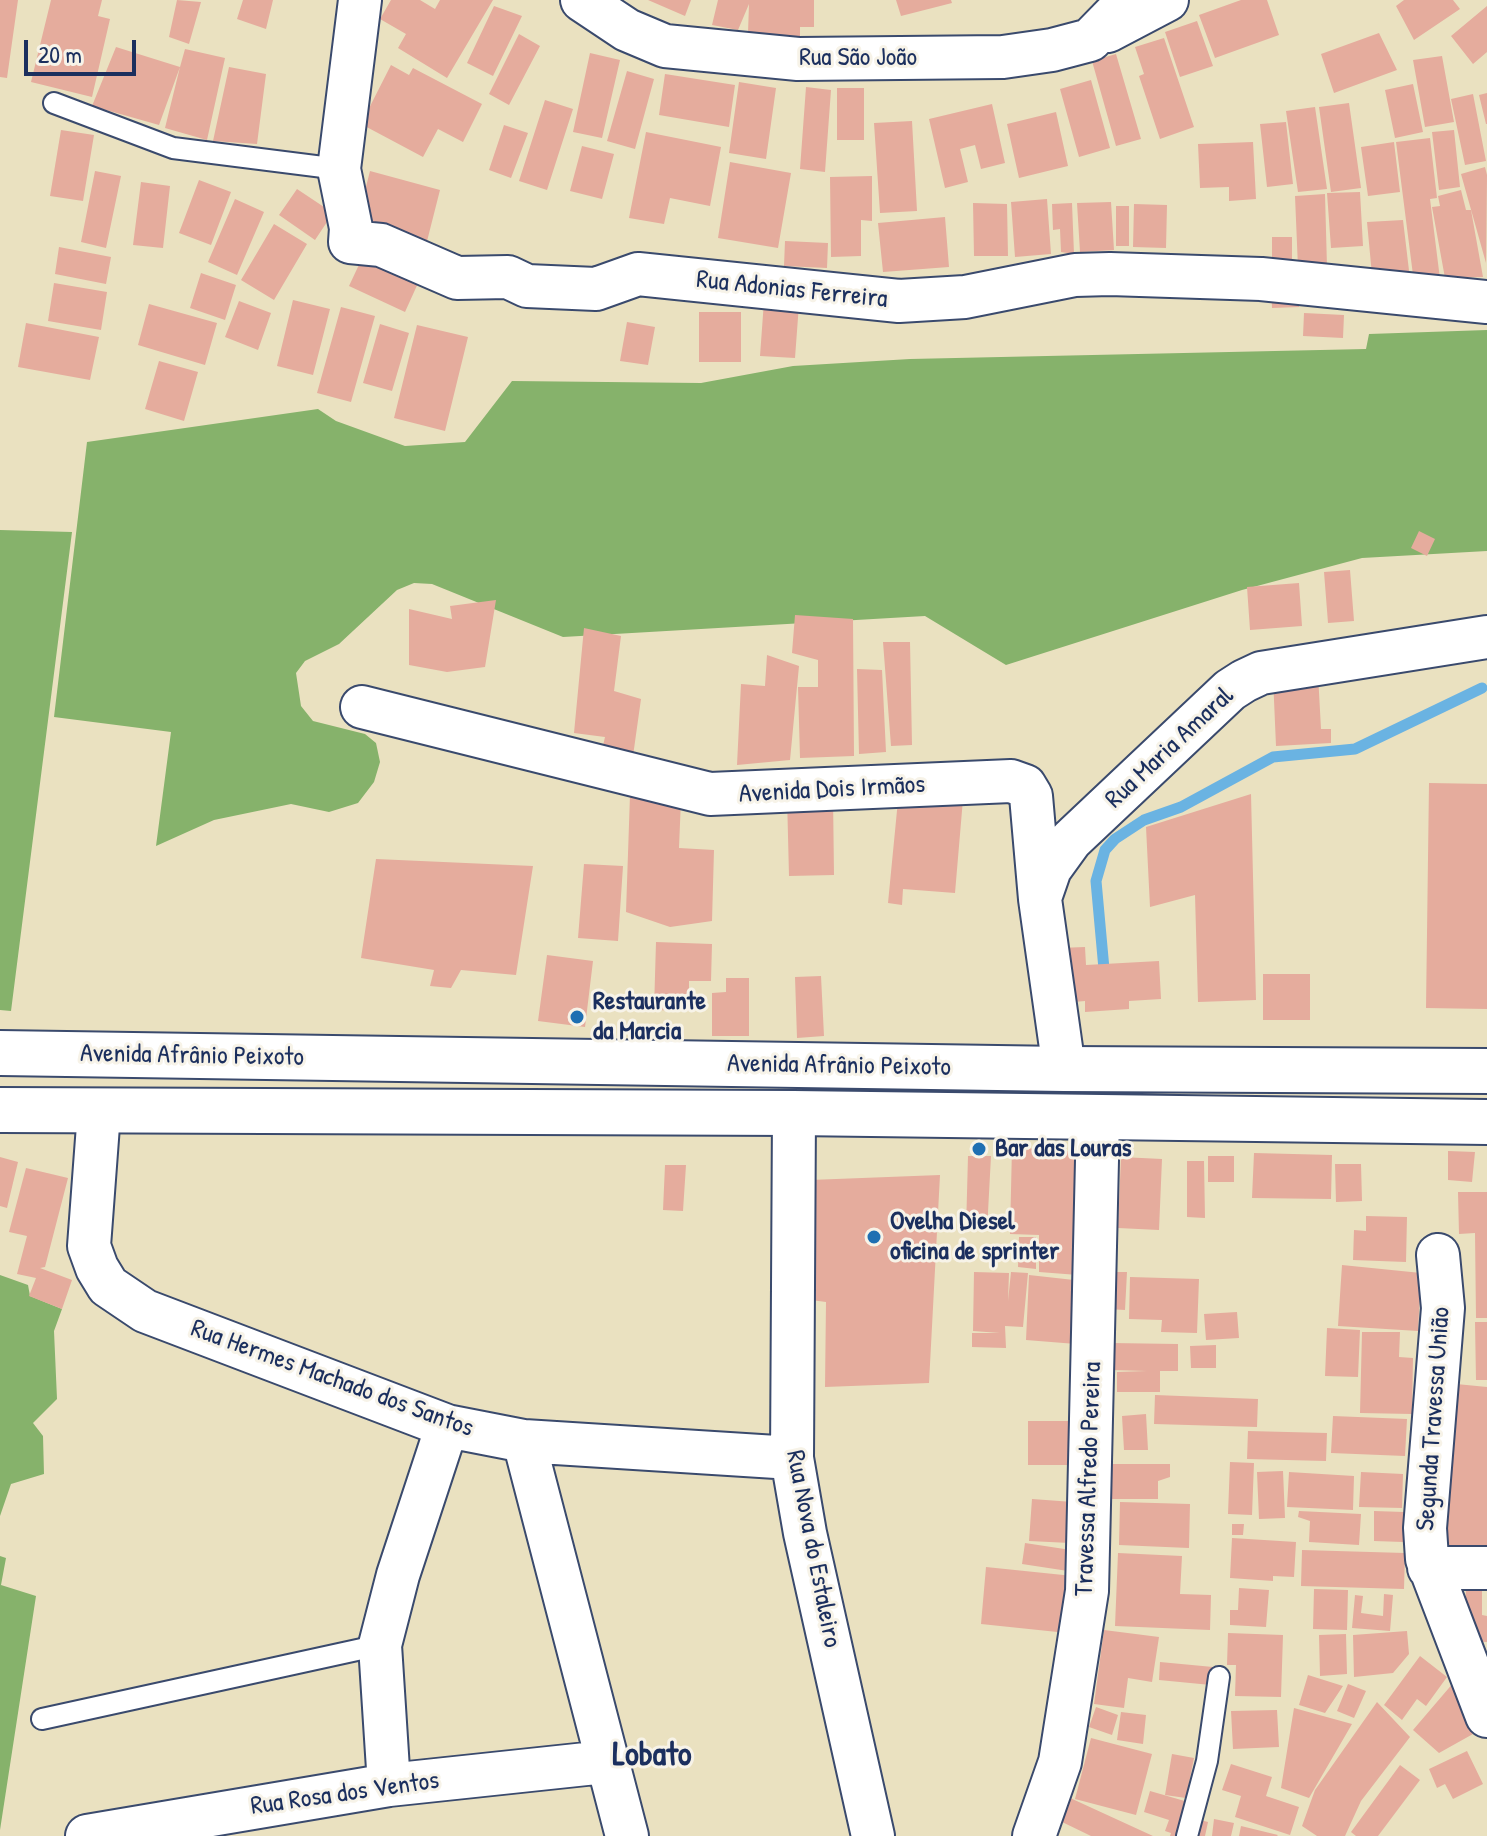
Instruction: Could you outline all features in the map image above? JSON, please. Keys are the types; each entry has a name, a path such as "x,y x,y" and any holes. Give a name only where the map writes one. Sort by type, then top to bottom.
{"main road":[{"name":"Avenida Afrânio Peixoto","path":"0,1053 1064,1069 1487,1071"},
{"path":"1421,1072 1487,1053"},
{"name":"Avenida Afrânio Peixoto","path":"0,1110 794,1113 1487,1122"}],"street":[{"name":"Rua Adonias Ferreira","path":"360,0 339,169 351,228 350,242 381,245 457,278 508,277 527,286 596,289 638,274 899,301 965,297 1075,275 1110,274 1261,279 1487,302"},
{"name":"Rua São João","path":"582,0 645,40 684,50 798,59 1003,57 1090,40 1167,0"},
{"path":"1090,40 1129,0"},
{"name":"Rua Maria Amaral","path":"1040,899 1050,869 1071,840 1230,690 1244,681 1261,673 1487,637"},
{"name":"Avenida Dois Irmãos","path":"362,707 710,794 1011,781 1025,786 1031,796 1040,899 1064,1069"},
{"name":"Rua Hermes Machado dos Santos","path":"99,1112 89,1246 108,1286 145,1311 447,1426 524,1441 792,1458"},
{"name":"Rua Nova do Estaleiro","path":"794,1113 792,1458 805,1533 873,1836"},
{"name":"Travessa Alfredo Pereira","path":"1034,1836 1060,1762 1087,1591 1098,1117"},
{"name":"Segunda Travessa União","path":"1438,1255 1443,1308 1425,1528 1429,1568 1487,1716"},
{"path":"389,1785 380,1645 398,1575 447,1426"},
{"path":"524,1441 605,1762 627,1836"},
{"path":"1429,1568 1487,1568"},
{"name":"Rua Rosa dos Ventos","path":"87,1836 389,1785 605,1762"}],"lane":[{"path":"54,103 173,148 339,169"},
{"path":"42,1719 380,1645"},
{"path":"1187,1836 1207,1761 1219,1677"}],"green space":[{"path":"1487,330 1487,551 1362,558 1242,590 1006,665 925,616 563,637 432,584 414,583 397,590 339,644 305,661 296,673 301,706 313,721 365,734 376,743 380,762 374,782 358,803 329,812 291,804 214,820 156,846 171,732 54,717 87,442 318,409 336,421 405,446 465,442 512,381 701,383 793,366 910,359 1366,349 1369,334"},
{"path":"0,530 72,532 11,1011 0,1010"},
{"path":"0,1275 28,1285 30,1296 62,1309 54,1331 57,1399 33,1423 43,1436 44,1474 11,1484 0,1516"},
{"path":"0,1556 6,1558 1,1585 36,1596 0,1830"}],"building":[{"path":"0,0 18,0 7,78 0,77"},
{"path":"51,0 102,0 98,16 110,19 92,97 31,82"},
{"path":"177,0 201,2 189,44 169,37"},
{"path":"243,0 273,0 266,29 237,19"},
{"path":"391,0 420,0 435,9 440,0 493,0 447,78 398,48 406,34 380,19"},
{"path":"648,0 691,0 685,16"},
{"path":"718,0 814,0 814,27 800,27 800,39 748,33 749,4 738,30 712,25"},
{"path":"896,0 951,0 952,3 901,16"},
{"path":"1241,0 1267,0 1279,35 1215,58 1199,15"},
{"path":"1404,0 1453,0 1460,9 1414,40 1396,6"},
{"path":"494,6 522,16 493,76 467,63"},
{"path":"1487,6 1487,52 1473,64 1451,36"},
{"path":"1197,21 1213,66 1180,77 1165,32"},
{"path":"1379,33 1397,70 1334,93 1321,54"},
{"path":"519,34 540,46 509,105 489,94"},
{"path":"1164,38 1194,127 1160,139 1139,76 1144,74 1135,47"},
{"path":"116,47 180,67 159,125 92,106"},
{"path":"185,49 225,58 207,140 165,128"},
{"path":"590,53 620,60 602,138 573,132"},
{"path":"1116,54 1141,139 1116,146 1092,61"},
{"path":"1442,56 1454,122 1425,127 1413,60"},
{"path":"391,65 409,75 413,68 482,104 463,142 438,129 423,157 361,124"},
{"path":"229,67 266,74 257,144 213,141"},
{"path":"627,71 654,79 635,149 607,141"},
{"path":"665,74 735,85 729,127 659,115"},
{"path":"1091,80 1110,148 1079,157 1060,89"},
{"path":"739,82 776,88 766,159 729,153"},
{"path":"1413,84 1423,132 1395,138 1385,90"},
{"path":"806,87 831,90 825,172 800,169"},
{"path":"837,88 864,88 864,140 837,140"},
{"path":"1487,93 1487,124 1486,124 1479,95"},
{"path":"1473,94 1486,161 1465,165 1451,99"},
{"path":"545,100 573,109 547,190 519,181"},
{"path":"1349,103 1361,188 1331,192 1319,107"},
{"path":"992,104 1005,163 981,169 975,145 960,149 968,182 945,188 929,119"},
{"path":"1315,107 1327,189 1298,192 1286,111"},
{"path":"1056,112 1068,166 1019,178 1007,124"},
{"path":"912,121 917,211 880,213 874,123"},
{"path":"1286,122 1293,184 1267,187 1260,124"},
{"path":"504,125 528,133 511,178 489,170"},
{"path":"61,130 94,135 83,201 50,196"},
{"path":"1454,130 1460,187 1439,190 1432,132"},
{"path":"646,132 721,147 710,206 670,198 664,224 629,218"},
{"path":"1430,138 1437,198 1430,199 1440,279 1413,275 1396,142"},
{"path":"1253,142 1256,199 1229,201 1229,187 1200,188 1198,144"},
{"path":"1394,142 1400,192 1368,196 1361,147"},
{"path":"582,146 614,154 602,199 570,191"},
{"path":"730,162 791,173 778,248 718,238"},
{"path":"1485,167 1487,175 1486,263 1461,174"},
{"path":"95,171 121,176 106,248 81,242"},
{"path":"370,171 440,190 424,253 354,234"},
{"path":"872,176 872,221 861,220 861,256 831,257 830,177"},
{"path":"199,180 231,192 211,245 179,233"},
{"path":"141,182 170,186 163,248 133,245"},
{"path":"297,189 333,213 315,240 279,215"},
{"path":"1461,190 1466,210 1471,210 1483,277 1445,278 1432,207 1440,206 1438,196"},
{"path":"1360,192 1363,246 1331,248 1327,193"},
{"path":"1325,194 1327,267 1298,268 1295,196"},
{"path":"235,199 264,212 237,275 208,262"},
{"path":"1047,199 1051,254 1015,257 1011,202"},
{"path":"1111,202 1114,250 1080,252 1077,203"},
{"path":"973,203 1007,204 1008,256 974,256"},
{"path":"1072,203 1074,254 1061,252 1060,229 1053,230 1052,204"},
{"path":"1134,204 1167,205 1166,248 1133,247"},
{"path":"1116,206 1129,206 1129,246 1116,246"},
{"path":"945,217 949,267 883,272 878,223"},
{"path":"1403,220 1410,279 1372,275 1367,222"},
{"path":"274,224 307,244 274,300 241,280"},
{"path":"1272,237 1292,237 1292,265 1272,265"},
{"path":"785,241 828,243 827,268 784,266"},
{"path":"59,247 111,257 106,284 55,274"},
{"path":"364,254 419,281 405,312 349,286"},
{"path":"201,273 236,285 225,320 190,308"},
{"path":"54,283 107,292 101,330 48,321"},
{"path":"1271,285 1298,285 1299,307 1272,308"},
{"path":"293,300 330,309 313,375 277,366"},
{"path":"239,301 271,313 258,350 225,337"},
{"path":"764,301 799,304 795,358 760,356"},
{"path":"149,304 217,323 205,365 138,345"},
{"path":"341,307 375,316 351,402 317,393"},
{"path":"699,312 741,312 741,362 699,362"},
{"path":"1304,313 1344,315 1343,338 1303,336"},
{"path":"627,322 655,327 648,365 620,361"},
{"path":"26,323 99,337 90,380 18,367"},
{"path":"380,324 409,333 392,391 363,383"},
{"path":"417,325 468,337 445,431 394,418"},
{"path":"159,361 198,372 184,421 145,409"},
{"path":"1419,531 1435,539 1427,556 1411,548"},
{"path":"1350,570 1354,621 1328,623 1324,572"},
{"path":"1299,583 1302,626 1250,630 1247,587"},
{"path":"496,600 485,667 447,672 409,665 409,609 452,619 450,606"},
{"path":"795,615 853,619 854,756 800,758 798,687 818,687 818,660 792,653"},
{"path":"584,628 621,636 614,691 641,699 633,756 602,750 605,737 574,733"},
{"path":"883,642 910,642 912,745 891,746"},
{"path":"767,655 799,666 790,760 737,765 741,684 765,686"},
{"path":"857,669 882,670 886,752 859,754"},
{"path":"1318,674 1321,729 1331,729 1331,743 1276,746 1273,677"},
{"path":"1429,783 1487,784 1487,1009 1426,1008"},
{"path":"899,790 963,799 955,893 903,889 902,905 888,903"},
{"path":"1251,794 1256,1000 1198,1002 1195,895 1150,907 1146,827"},
{"path":"630,795 681,799 679,848 714,850 712,921 670,927 626,912"},
{"path":"787,796 833,796 834,875 789,876"},
{"path":"376,859 533,866 516,975 461,970 451,988 430,986 434,970 361,958"},
{"path":"584,864 623,866 618,941 578,938"},
{"path":"656,942 712,944 711,981 689,981 689,1011 654,1010"},
{"path":"1085,947 1086,965 1159,961 1161,999 1129,1001 1129,1009 1085,1012 1085,1001 1062,1003 1059,948"},
{"path":"547,955 593,961 585,1027 538,1021"},
{"path":"1263,974 1310,974 1310,1020 1263,1020"},
{"path":"821,976 824,1036 797,1038 795,977"},
{"path":"726,978 749,978 749,1036 712,1036 712,993 726,992"},
{"path":"1012,1147 1077,1152 1078,1275 1039,1272 1039,1235 1010,1234"},
{"path":"1448,1151 1475,1152 1472,1182 1448,1180"},
{"path":"1254,1153 1332,1155 1331,1199 1252,1198"},
{"path":"968,1156 991,1156 987,1231 966,1230"},
{"path":"1208,1156 1234,1156 1234,1182 1208,1182"},
{"path":"0,1157 18,1162 7,1208 0,1206"},
{"path":"1121,1157 1162,1159 1159,1230 1118,1228"},
{"path":"1187,1161 1204,1161 1205,1218 1187,1217"},
{"path":"1335,1164 1361,1164 1362,1201 1336,1202"},
{"path":"665,1165 686,1165 683,1211 663,1210"},
{"path":"26,1168 68,1178 45,1267 40,1268 72,1280 62,1309 29,1296 36,1278 17,1274 27,1236 9,1232"},
{"name":"Ovelha Diesel oficina de sprinter","path":"940,1175 929,1383 825,1387 826,1302 811,1300 810,1180"},
{"path":"1458,1192 1487,1192 1487,1318 1476,1318 1475,1233 1459,1234"},
{"path":"1366,1216 1407,1217 1406,1262 1353,1260 1354,1230 1366,1231"},
{"path":"1019,1237 1036,1237 1036,1269 1018,1267"},
{"path":"1342,1265 1421,1273 1418,1331 1338,1326"},
{"path":"974,1272 1009,1273 1008,1301 1011,1272 1028,1273 1023,1327 1005,1326 1006,1348 972,1347 972,1333 1000,1333 973,1331"},
{"path":"1111,1272 1127,1272 1125,1310 1108,1309"},
{"path":"1029,1275 1074,1280 1076,1344 1026,1340"},
{"path":"1130,1277 1199,1279 1197,1333 1161,1332 1162,1320 1129,1319"},
{"path":"1237,1312 1239,1338 1206,1340 1204,1314"},
{"path":"1475,1322 1487,1322 1487,1380 1476,1380"},
{"path":"1327,1328 1360,1330 1358,1377 1325,1376"},
{"path":"1362,1332 1400,1332 1399,1357 1413,1358 1412,1414 1360,1413"},
{"path":"1111,1343 1178,1344 1178,1371 1160,1371 1160,1392 1117,1392 1117,1372 1147,1371 1111,1370"},
{"path":"1216,1345 1216,1368 1191,1368 1190,1346"},
{"path":"1446,1383 1487,1387 1487,1556 1430,1551"},
{"path":"1155,1395 1258,1399 1257,1427 1154,1424"},
{"path":"1146,1414 1148,1450 1124,1450 1122,1416"},
{"path":"1333,1416 1407,1419 1405,1456 1331,1453"},
{"path":"1028,1421 1075,1421 1075,1465 1028,1465"},
{"path":"1248,1431 1327,1433 1326,1461 1247,1459"},
{"path":"1230,1462 1254,1463 1252,1515 1228,1514"},
{"path":"1112,1464 1170,1464 1170,1477 1158,1481 1158,1499 1112,1499"},
{"path":"1283,1471 1285,1518 1259,1519 1257,1472"},
{"path":"1289,1472 1354,1476 1353,1510 1287,1507"},
{"path":"1361,1472 1403,1474 1402,1508 1359,1507"},
{"path":"1032,1499 1073,1502 1070,1543 1029,1541"},
{"path":"1120,1502 1190,1504 1189,1548 1119,1545"},
{"path":"1299,1511 1361,1514 1359,1545 1309,1542 1310,1521 1298,1517"},
{"path":"1374,1511 1404,1512 1403,1542 1374,1541"},
{"path":"1232,1524 1244,1524 1243,1535 1232,1535"},
{"path":"1232,1538 1296,1542 1294,1577 1273,1576 1273,1581 1230,1578"},
{"path":"1025,1543 1071,1550 1068,1571 1022,1564"},
{"path":"1302,1550 1405,1553 1404,1589 1301,1586"},
{"path":"1118,1553 1182,1556 1180,1594 1211,1595 1210,1630 1115,1626"},
{"path":"986,1567 1073,1576 1067,1633 981,1624"},
{"path":"1239,1588 1269,1590 1266,1627 1230,1625 1230,1610 1238,1610"},
{"path":"1314,1589 1348,1590 1347,1630 1313,1629"},
{"path":"1466,1589 1482,1590 1482,1615 1487,1616 1487,1642 1464,1641"},
{"path":"1384,1594 1393,1595 1390,1631 1352,1628 1355,1595 1363,1596 1361,1613 1383,1616"},
{"path":"1104,1630 1159,1637 1152,1682 1128,1678 1124,1708 1094,1704"},
{"path":"1407,1631 1409,1654 1393,1673 1354,1677 1353,1635"},
{"path":"1228,1633 1283,1635 1281,1697 1235,1696 1236,1665 1227,1665"},
{"path":"1346,1634 1347,1674 1320,1676 1319,1635"},
{"path":"1420,1656 1447,1677 1426,1706 1417,1699 1402,1720 1384,1705"},
{"path":"1160,1662 1213,1667 1211,1685 1159,1680"},
{"path":"1450,1666 1478,1704 1466,1721 1473,1734 1439,1753 1413,1730 1454,1682 1446,1668"},
{"path":"1308,1675 1343,1686 1325,1713 1299,1705"},
{"path":"1348,1684 1366,1691 1354,1718 1337,1711"},
{"path":"1377,1702 1410,1737 1361,1801 1345,1836 1317,1836 1302,1826 1315,1790"},
{"path":"1096,1707 1118,1715 1112,1735 1089,1727"},
{"path":"1294,1708 1352,1724 1309,1798 1281,1788"},
{"path":"1277,1710 1279,1747 1233,1749 1231,1711"},
{"path":"1121,1712 1146,1715 1143,1744 1117,1740"},
{"path":"1091,1738 1152,1754 1136,1815 1075,1799"},
{"path":"1467,1751 1483,1784 1453,1799 1445,1784 1437,1788 1429,1769"},
{"path":"1172,1754 1194,1758 1186,1798 1165,1795"},
{"path":"1231,1764 1272,1777 1266,1796 1299,1807 1290,1835 1235,1817 1241,1796 1222,1790"},
{"path":"1400,1765 1420,1780 1378,1836 1356,1836 1351,1832"},
{"path":"1150,1791 1195,1804 1186,1836 1170,1836 1171,1833 1165,1831 1169,1820 1144,1812"},
{"path":"1068,1797 1153,1836 1091,1836 1058,1820"},
{"path":"1192,1818 1208,1822 1205,1836 1188,1836"},
{"path":"1214,1819 1234,1823 1231,1836 1212,1836"},
{"path":"1241,1826 1278,1835 1239,1836"}],"waterway":[{"path":"1104,969 1096,881 1105,850 1115,839 1144,820 1181,807 1273,757 1355,749 1482,688"}],"place":[{"name":"Restaurante da Marcia","path":"577,1017"},
{"name":"Bar das Louras","path":"979,1149"},
{"name":"Ovelha Diesel oficina de sprinter","path":"874,1237"}],"district":[{"name":"Lobato","path":"652,1756"}]}
